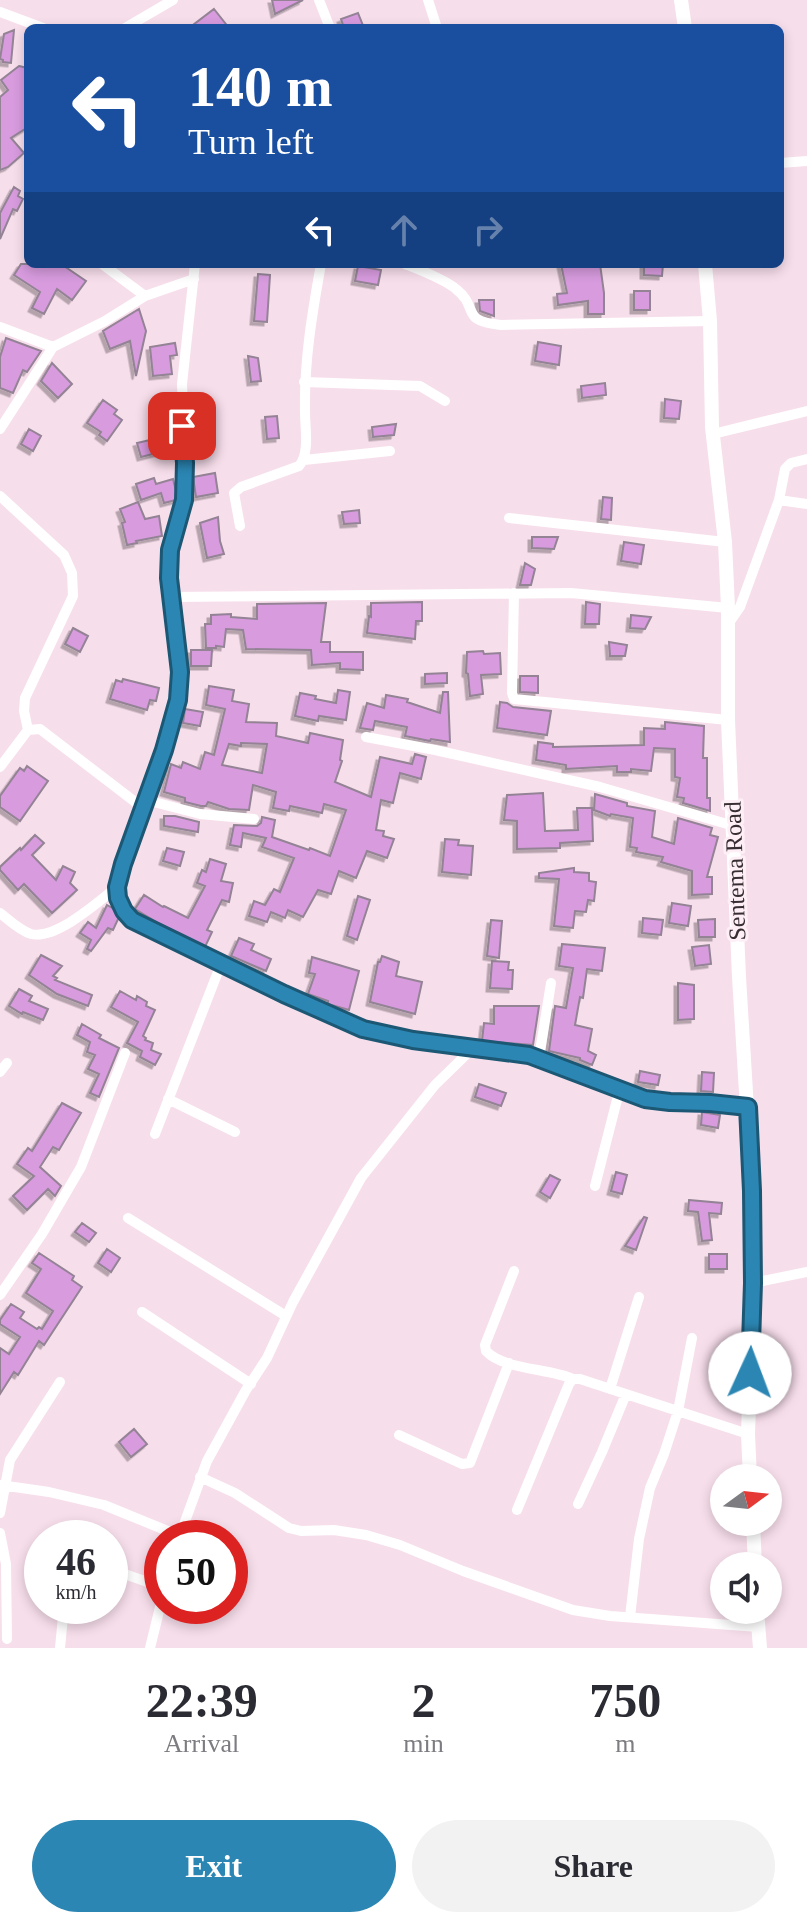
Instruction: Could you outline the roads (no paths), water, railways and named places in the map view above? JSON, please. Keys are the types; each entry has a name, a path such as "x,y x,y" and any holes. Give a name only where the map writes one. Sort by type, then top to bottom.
{"main road":[{"path":"681,0 684,24"},
{"name":"Sentema Road","path":"705,268 713,434 725,542 728,720 752,1191 749,1464"},
{"path":"758,1624 760,1648"}],"street":[{"path":"132,24 173,0"},
{"path":"319,0 328,24"},
{"path":"428,0 436,24"},
{"path":"0,12 32,24"},
{"path":"784,163 807,161"},
{"path":"107,268 145,296"},
{"path":"195,268 182,384 184,500 170,550 169,578 180,672 178,700 117,887 124,911 132,920 221,964 363,1029 413,1040 529,1055 645,1099 748,1107"},
{"path":"240,526 234,493 241,487 299,466 304,460 306,353 320,268"},
{"path":"413,268 455,289 466,300 477,321 486,324 710,321"},
{"path":"0,429 53,347 105,321 145,296 194,279"},
{"path":"0,327 53,347"},
{"path":"304,382 420,386 445,401"},
{"path":"713,434 807,411"},
{"path":"304,460 390,451"},
{"path":"727,625 740,607 779,500 785,469 791,463 807,459"},
{"path":"0,496 64,555 72,573 73,596 25,698 28,730"},
{"path":"779,500 807,504"},
{"path":"509,518 725,542"},
{"path":"514,593 514,699 728,720"},
{"path":"171,597 571,593 728,608"},
{"path":"0,767 28,730 40,729 145,804 200,814 254,819"},
{"path":"366,737 600,787 734,826"},
{"path":"0,913 30,934 46,935 75,919 117,887"},
{"path":"155,1134 221,964"},
{"path":"539,1058 551,983"},
{"path":"186,1520 207,1461 267,1358 286,1316 361,1178 435,1085 473,1048"},
{"path":"0,1295 42,1234 81,1167 125,1053"},
{"path":"595,1186 620,1088"},
{"path":"168,1099 235,1132"},
{"path":"128,1218 286,1316"},
{"path":"514,1271 485,1345 490,1356 500,1362 562,1374 748,1434"},
{"path":"753,1283 807,1272"},
{"path":"610,1389 639,1297"},
{"path":"142,1312 251,1384"},
{"path":"630,1617 639,1539 650,1488 678,1411 692,1338"},
{"path":"399,1435 462,1464 470,1463 509,1363"},
{"path":"517,1510 573,1379"},
{"path":"0,1513 2,1486 10,1460 60,1382"},
{"path":"578,1504 626,1394"},
{"path":"200,1477 235,1493 289,1528 366,1535 573,1610 758,1627"},
{"path":"2,1486 49,1492 104,1505 144,1522"},
{"path":"0,1533 6,1564 7,1639"},
{"path":"60,1648 62,1624"},
{"path":"150,1648 156,1624"}]}
